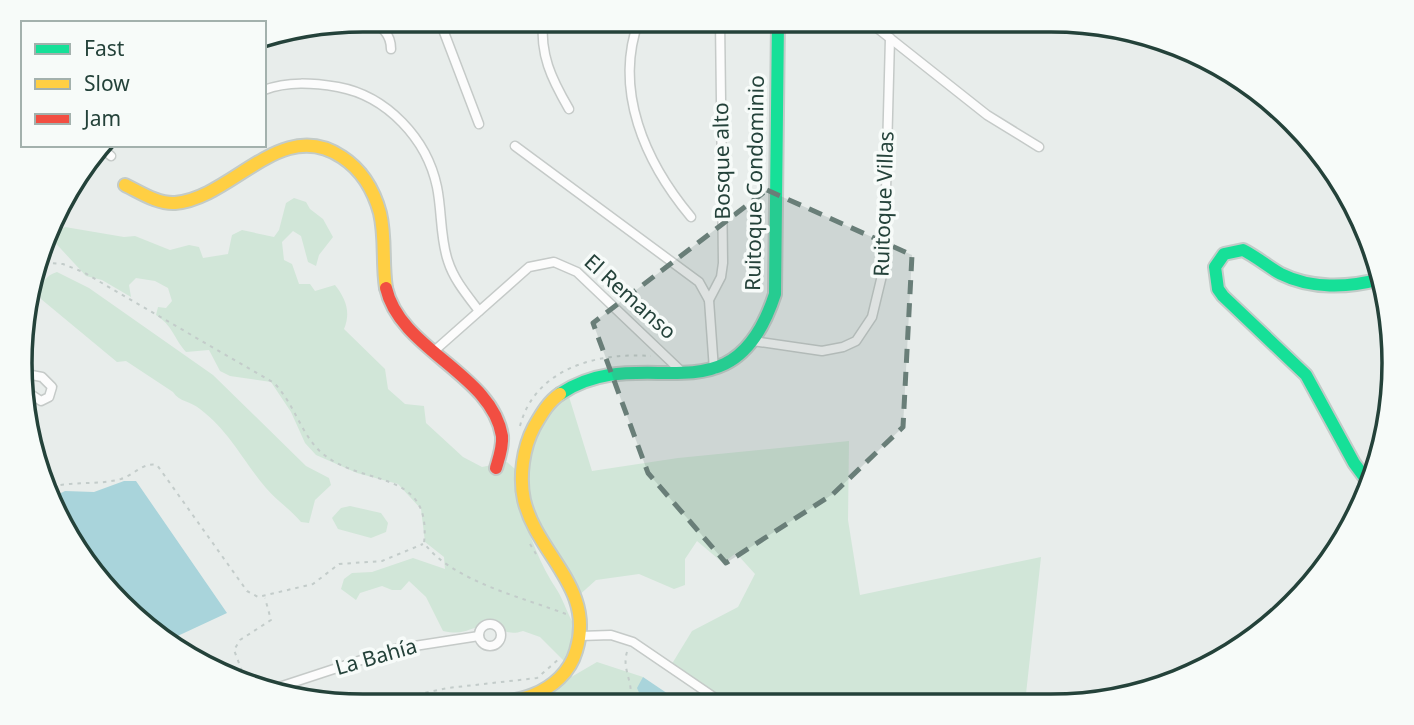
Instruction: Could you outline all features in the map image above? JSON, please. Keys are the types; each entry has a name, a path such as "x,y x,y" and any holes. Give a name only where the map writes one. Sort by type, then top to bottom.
{"street":[{"path":"385,31 391,39 391,49"},
{"path":"444,31 480,124"},
{"path":"542,31 541,44 547,71 569,109"},
{"name":"Bosque alto","path":"635,31 628,70 632,100 658,174 691,217"},
{"name":"Bosque alto","path":"714,370 709,300 717,289 723,263 720,31"},
{"name":"Ruitoque Condominio","path":"714,370 752,341 767,323 775,294 778,31"},
{"path":"881,31 987,116 1039,147"},
{"name":"Ruitoque Villas","path":"752,341 822,351 843,347 856,341 872,317 884,267 890,38"},
{"path":"266,90 310,83 346,89 376,100 404,124 424,151 436,185 448,261 459,283 479,311"},
{"path":"125,185 162,202 174,203 197,196 281,150 308,145 332,150 353,164 369,182 378,204 383,230 385,282 391,303 404,322 470,386 496,419 503,434 496,468"},
{"path":"515,146 699,282 709,300"},
{"path":"107,153 111,156"},
{"path":"1363,475 1306,374 1223,296 1218,289 1215,267 1224,254 1243,250 1285,276 1348,286 1372,281"},
{"name":"El Remanso","path":"433,352 529,267 554,262 577,272 682,372"},
{"path":"535,694 556,683 570,668 580,636 576,598 542,544 524,499 523,465 531,432 549,404 566,387 597,377 714,370"},
{"path":"32,375 43,377 52,387 49,397 41,401 33,396"},
{"path":"580,636 611,635 633,642 709,694"},
{"name":"La Bahía","path":"287,684 394,649 479,636"}],"path":[{"path":"47,263 63,264 83,272 274,383 315,446 335,464 395,483 410,493 422,507 427,522 424,543 431,552 463,574 570,615 567,605"},
{"path":"519,431 532,400 544,386 571,365 632,354 667,357"},
{"path":"56,485 120,479 144,466 157,465 247,591 258,597 313,584 340,565 382,561 424,543"},
{"path":"528,537 538,555"},
{"path":"241,670 234,650 240,640 271,620 264,597"},
{"path":"632,694 633,689 625,663 633,642"},
{"path":"419,694 537,678 565,653"}],"highlighted area":[{"path":"767,190 912,255 903,427 833,494 726,563 648,473 593,323"}],"green space":[{"path":"294,198 306,202 310,209 323,219 333,237 319,255 316,266 308,262 301,236 293,231 282,242 284,260 292,264 299,284 310,284 315,291 335,285 346,306 344,329 385,369 388,389 405,404 424,406 426,423 463,457 482,467 507,462 515,469 525,517 535,547 576,628 571,656 564,661 540,637 523,631 512,633 486,626 462,632 443,631 426,597 409,581 401,590 382,586 360,593 356,600 341,589 344,579 352,573 372,572 413,558 445,569 444,557 425,542 421,509 398,484 357,473 316,455 305,443 291,412 271,382 230,376 220,371 209,350 186,352 170,328 156,315 158,307 166,308 172,301 168,288 155,281 136,278 129,285 131,297 102,280 86,276 55,242 60,230 65,227 124,237 135,236 170,250 189,245 199,247 203,258 228,254 232,235 242,230 274,237 279,230 286,203"},
{"path":"57,272 89,288 213,375 306,466 329,478 331,485 315,500 309,523 301,522 270,492 211,418 126,361 117,362 41,299 43,282"},
{"path":"566,387 592,471 678,458 849,441 848,520 860,595 1041,557 1026,694 706,694 670,667 692,631 738,607 755,574 736,553 723,563 697,541 685,559 685,585 674,589 639,574 596,580 576,598 534,520 524,478 525,456 531,434"},
{"path":"350,506 381,513 388,523 386,532 371,538 338,529 332,518 341,508"},
{"path":"597,662 643,677 638,688 640,694 542,694"}],"water":[{"path":"124,481 136,481 227,613 177,636 128,597 87,546 59,494 65,491 94,492"},
{"path":"643,677 668,694 640,694 637,688"}],"traffic: fast":[{"path":"560,394 591,379 623,373 682,373 710,369 735,358 757,334 775,294 778,31"},
{"path":"1363,475 1306,375 1223,296 1218,289 1215,267 1224,254 1243,250 1281,274 1317,285 1372,281"}],"traffic: slow":[{"path":"125,185 155,200 175,203 196,198 217,188 278,152 298,146 320,147 349,162 361,175 374,197 382,222 386,288"},
{"path":"535,694 554,683 565,672 576,651 580,629 572,590 531,520 524,500 522,482 530,435 545,409 560,394"}],"traffic: jam":[{"path":"386,288 395,310 409,329 465,378 482,395 495,414 502,436 496,468"}]}
